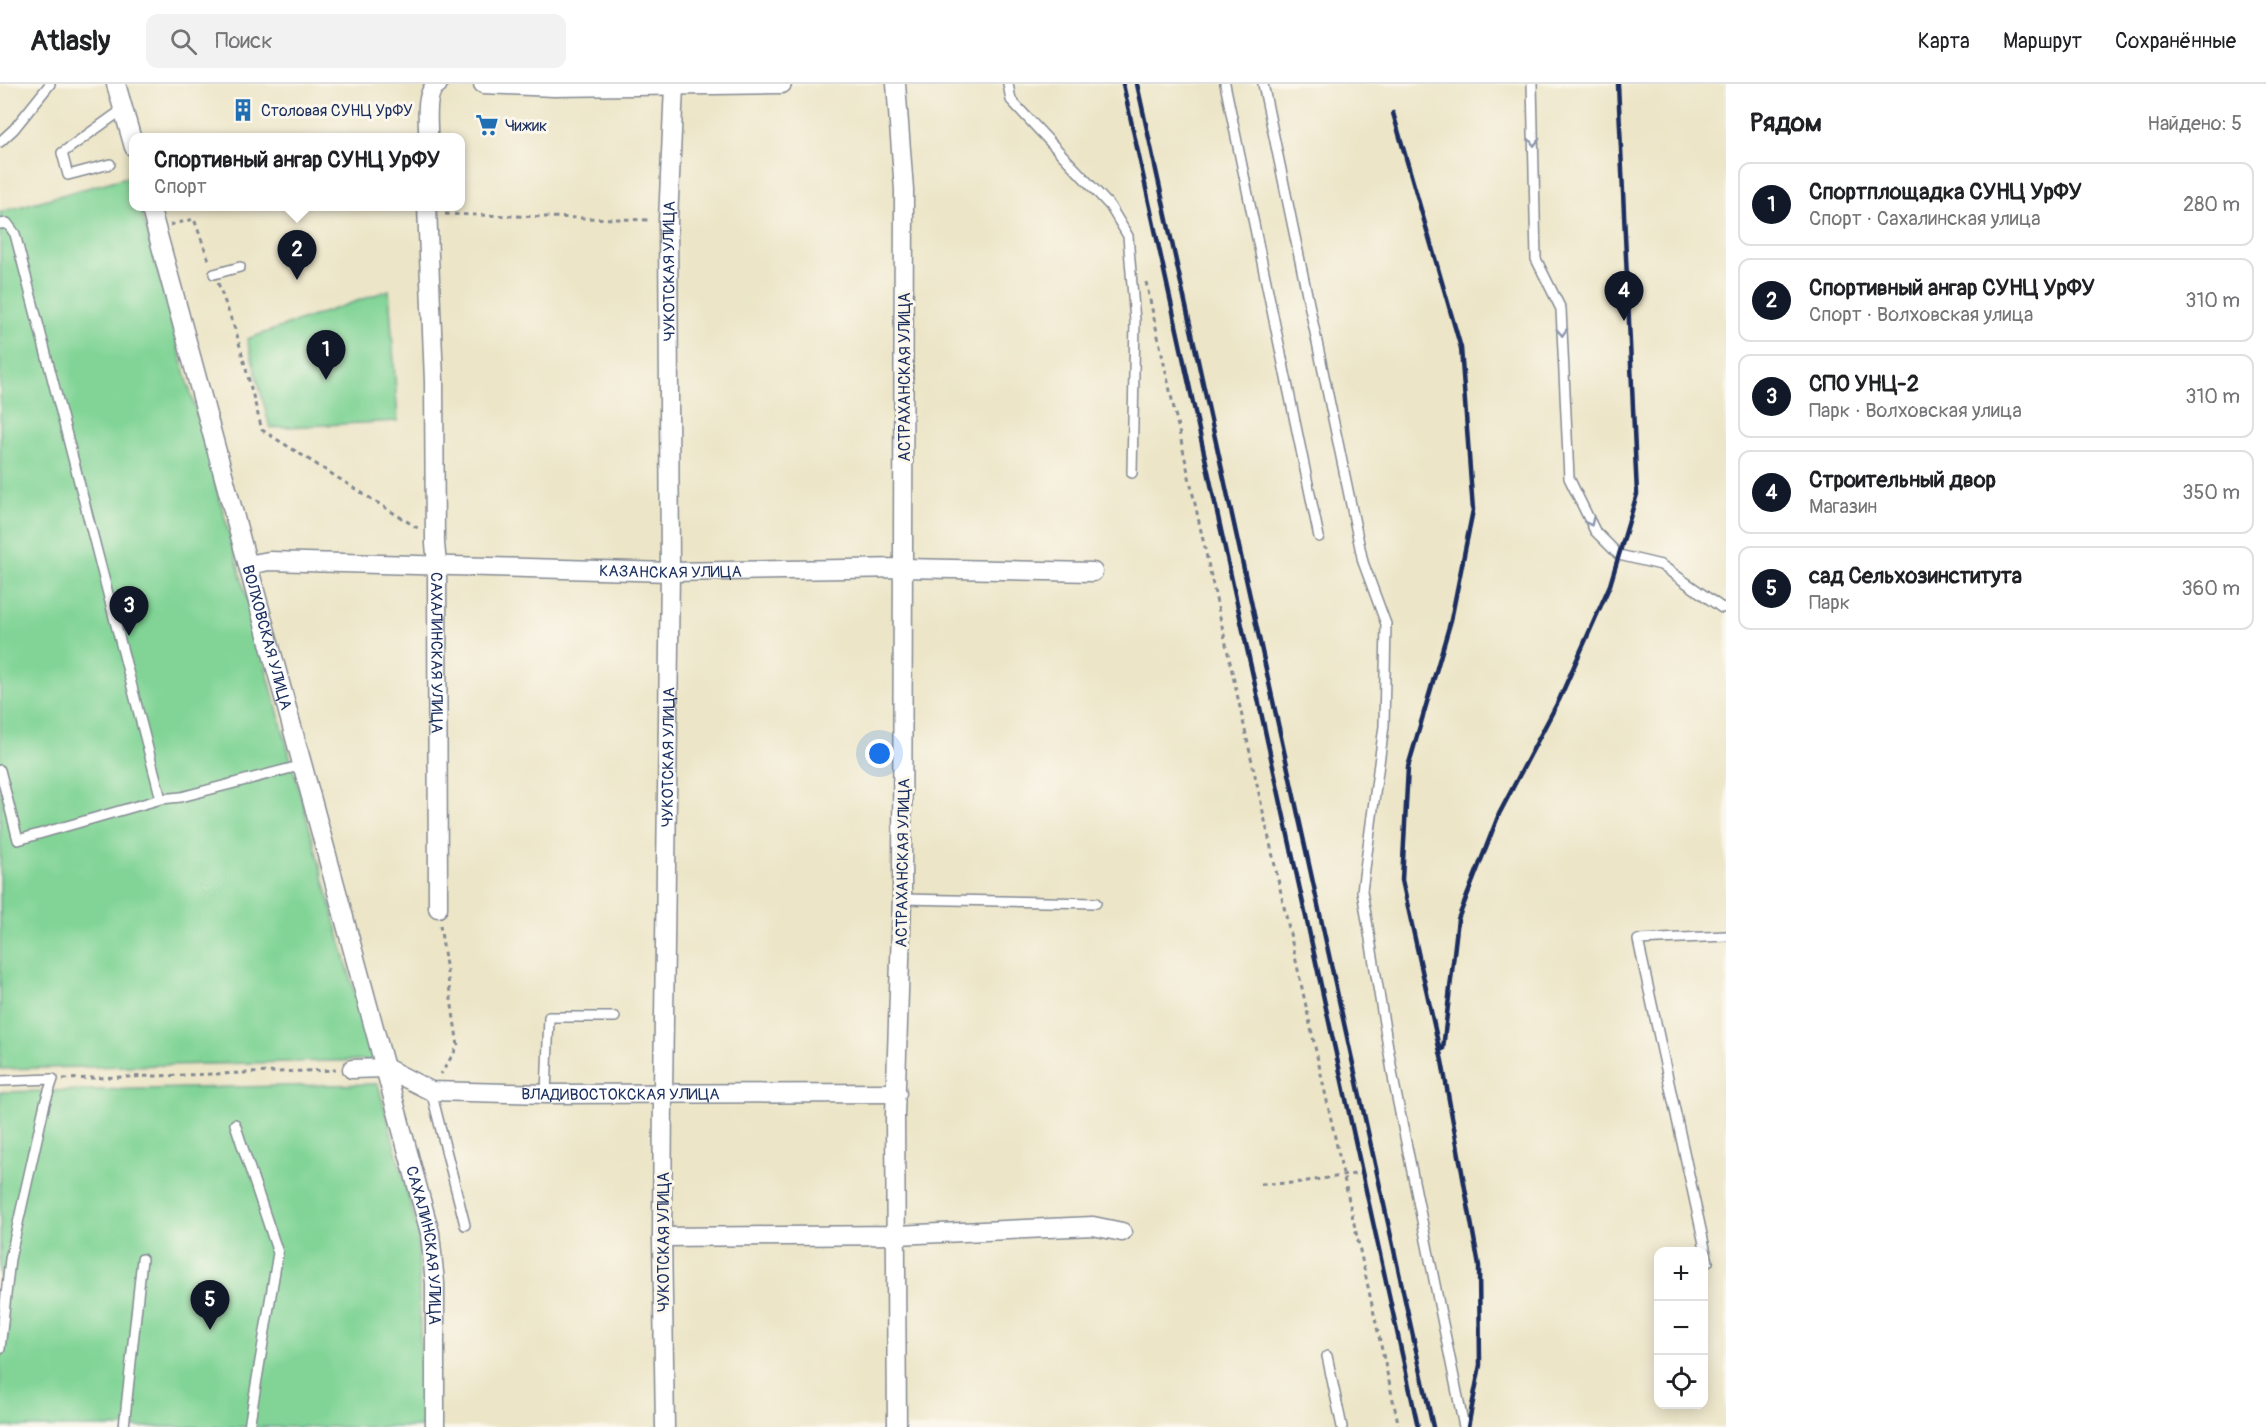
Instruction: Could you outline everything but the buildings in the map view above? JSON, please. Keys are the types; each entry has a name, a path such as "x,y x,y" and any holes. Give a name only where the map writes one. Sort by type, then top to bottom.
{"street":[{"path":"116,84 130,133"},
{"path":"483,84 554,87 782,84"},
{"name":"АСТРАХАНСКАЯ УЛИЦА","path":"896,84 904,190 904,568 902,899 897,1092 897,1427"},
{"path":"428,133 429,94 436,85"},
{"name":"ЧУКОТСКАЯ УЛИЦА","path":"665,1427 662,1237 670,572 668,221 674,86"},
{"name":"ВОЛХОВСКАЯ УЛИЦА","path":"151,211 386,1068"},
{"name":"САХАЛИНСКАЯ УЛИЦА","path":"427,211 434,381 437,564 438,908"},
{"name":"КАЗАНСКАЯ УЛИЦА","path":"248,565 269,561 670,572 904,568 1093,572"},
{"name":"САХАЛИНСКАЯ УЛИЦА","path":"386,1068 430,1233 435,1283 435,1427"},
{"name":"ВЛАДИВОСТОКСКАЯ УЛИЦА","path":"352,1069 386,1068 431,1091 546,1094 897,1092"},
{"path":"662,1237 897,1235 1092,1226 1122,1232"}],"lane":[{"path":"0,142 14,129 50,84"},
{"path":"1008,84 1011,100 1110,206 1128,236 1134,321 1132,473"},
{"path":"1225,84 1319,537"},
{"path":"1263,84 1363,562 1386,624 1384,726 1362,891 1394,1083 1464,1427"},
{"path":"1532,84 1536,259 1561,309 1569,478 1594,531 1619,555 1661,565 1722,608 1726,607"},
{"path":"110,164 68,175 62,153 114,115 124,113"},
{"path":"0,224 7,223 15,234 161,799"},
{"path":"214,274 240,267"},
{"path":"0,771 18,840 161,799 181,797 303,765"},
{"path":"902,899 1096,903"},
{"path":"1705,1247 1638,940 1726,936"},
{"path":"546,1094 549,1017 615,1017"},
{"path":"0,1081 53,1079 45,1103 10,1259 0,1349"},
{"path":"431,1091 465,1225"},
{"path":"235,1124 278,1253 249,1427"},
{"path":"124,1427 142,1259"},
{"path":"1327,1356 1342,1427"}],"path":[{"path":"449,211 668,221"},
{"path":"167,225 194,219 237,335 262,430 418,528 435,544"},
{"path":"1146,282 1399,1427"},
{"path":"431,1091 458,1046 438,908"},
{"path":"53,1079 352,1069"},
{"path":"1261,1184 1294,1183 1362,1173"}],"green space":[{"path":"129,177 129,211 141,211 373,1060 0,1069 0,212"},
{"path":"389,290 398,421 270,428 247,339"},
{"path":"378,1084 418,1232 422,1427 0,1427 0,1092"}],"railway":[{"path":"1123,84 1418,1427"},
{"path":"1137,84 1433,1427"},
{"path":"1443,1049 1458,919 1499,814 1559,700 1610,585 1637,494 1618,84"},
{"path":"1393,113 1461,348 1473,510 1451,620 1408,767 1402,880 1442,1061 1479,1266 1480,1365 1468,1427"}],"place":[{"name":"Столовая СУНЦ УрФУ","path":"243,110"},
{"name":"Чижик","path":"487,125"},
{"name":"Спортивный ангар СУНЦ УрФУ","path":"297,280"},
{"name":"Строительный двор","path":"1624,321"},
{"name":"Спортплощадка СУНЦ УрФУ","path":"326,380"},
{"name":"СПО УНЦ-2","path":"129,636"},
{"name":"сад Сельхозинститута","path":"210,1330"}]}
